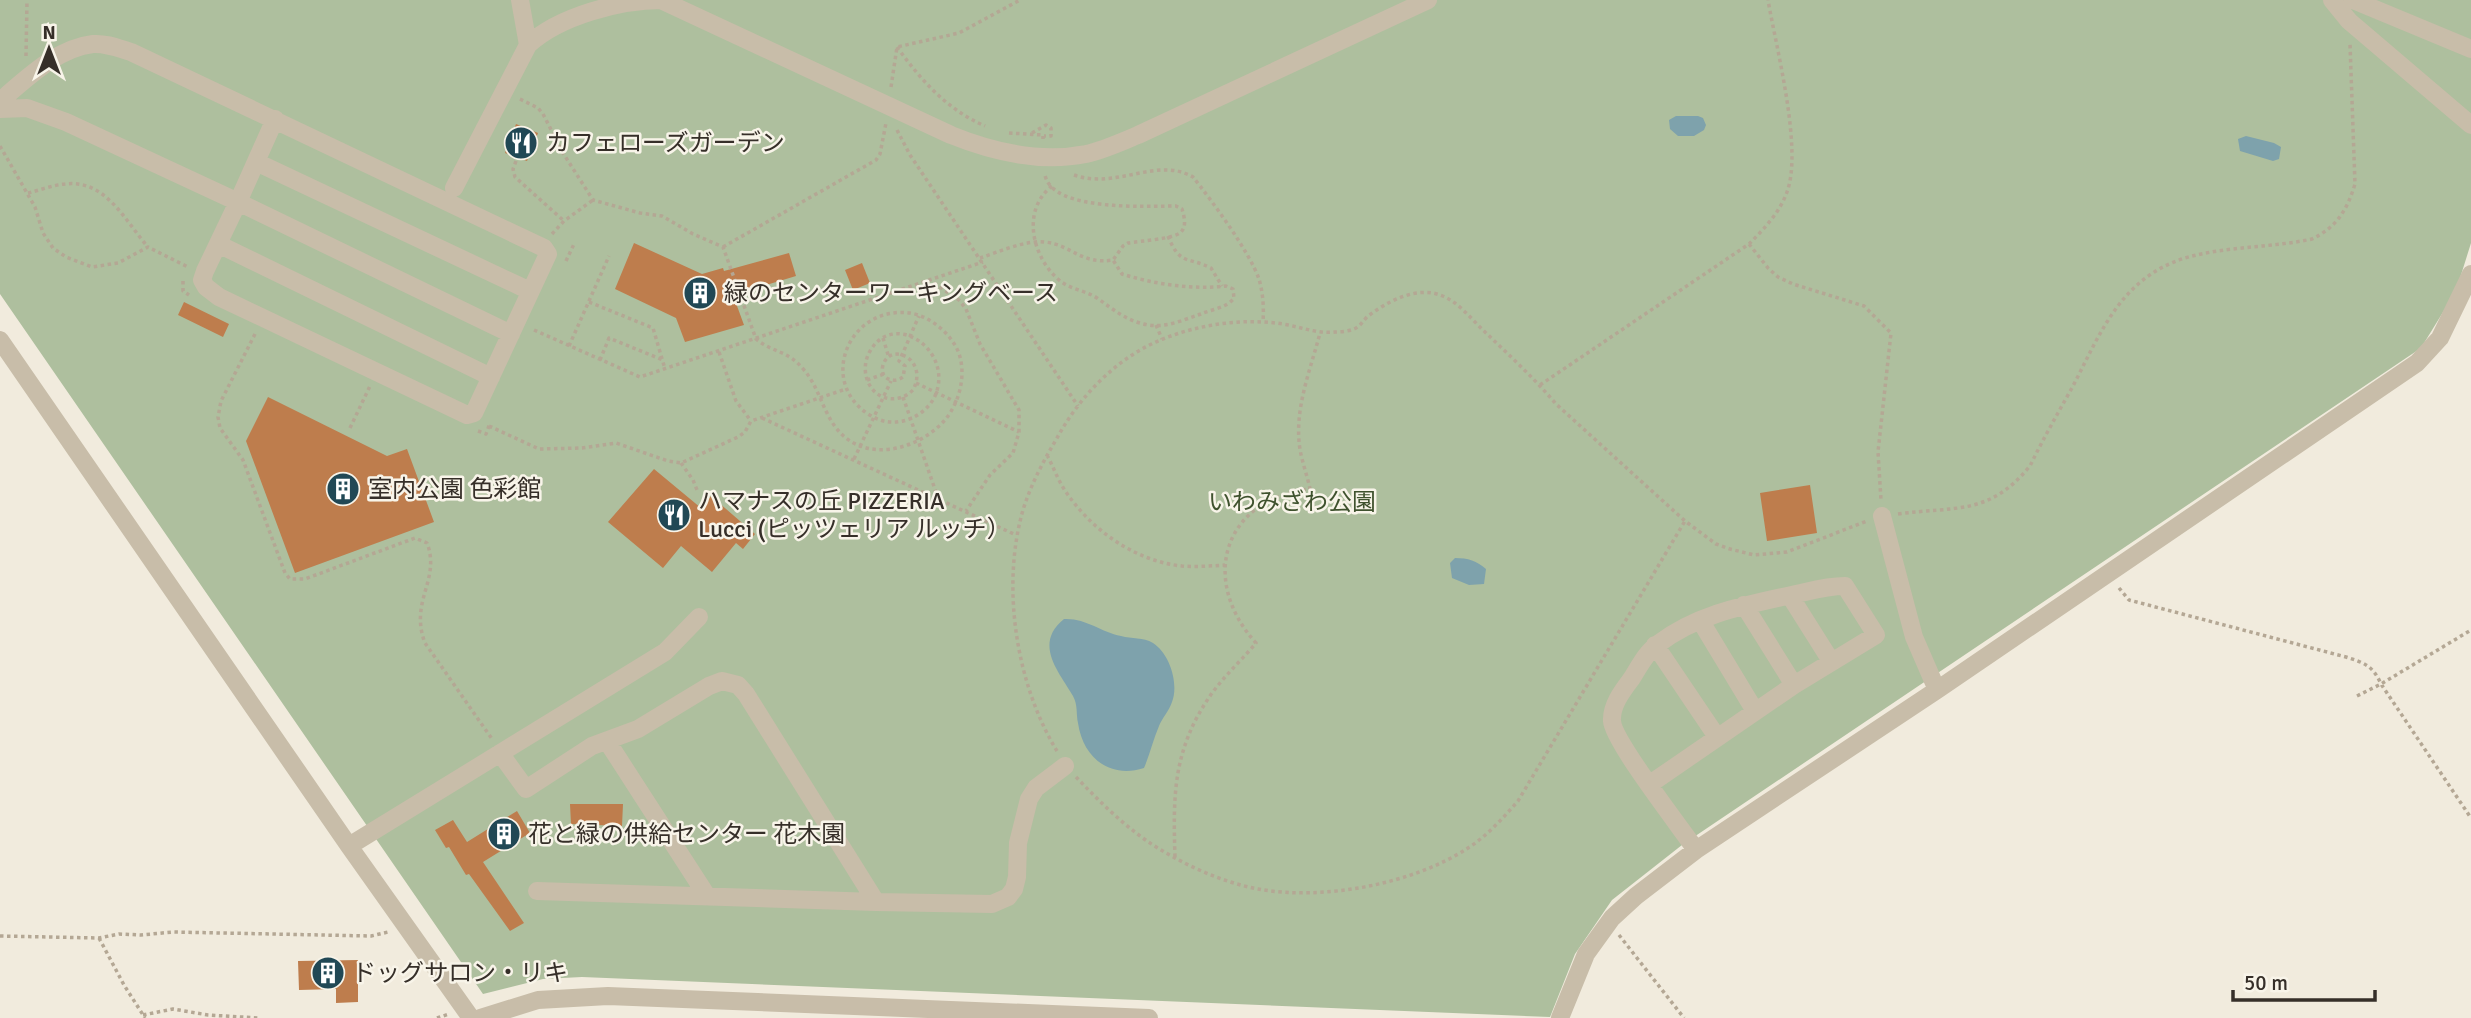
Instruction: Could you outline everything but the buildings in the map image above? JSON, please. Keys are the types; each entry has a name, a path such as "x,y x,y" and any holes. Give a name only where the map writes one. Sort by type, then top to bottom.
{"street":[{"path":"520,0 528,46"},
{"path":"454,188 528,46 539,35 562,22 641,0 662,0 972,144 1047,158 1089,153 1138,135 1428,0"},
{"path":"2332,0 2349,21 2471,125"},
{"path":"2353,0 2471,49"},
{"path":"0,101 31,74 58,57 84,46 109,45 131,52 275,119 544,248 548,254 474,413 467,415 219,297 206,287 202,280 275,119"},
{"path":"0,109 27,108 136,153 511,334"},
{"path":"256,162 530,291"},
{"path":"218,244 491,377"},
{"path":"1560,1018 1586,954 1609,923 1636,896 1696,850 1937,690 2417,363 2440,338 2471,274"},
{"path":"0,340 471,1018"},
{"path":"1882,516 1914,637 1937,690"},
{"path":"1650,784 1794,685 1876,635 1845,586 1822,586 1720,611 1655,645 1623,690 1613,709 1615,734 1696,850"},
{"path":"1790,596 1831,661"},
{"path":"1744,604 1794,685"},
{"path":"349,846 665,652 699,617"},
{"path":"1700,621 1755,711"},
{"path":"1655,645 1717,737"},
{"path":"500,753 526,789 592,746 638,729 709,686 722,681 738,685 876,902"},
{"path":"607,741 707,896"},
{"path":"537,891 992,904 1009,897 1014,889 1018,843 1029,799 1035,788 1065,766"},
{"path":"480,1018 537,1000 608,996 1149,1018"}],"path":[{"path":"26,61 27,0"},
{"path":"897,47 959,33 1020,0"},
{"path":"1539,384 1749,244 1765,228 1783,201 1791,173 1790,126 1768,0"},
{"path":"1685,521 1518,801 1496,825 1468,848 1420,872 1385,883 1338,891 1258,889 1215,876 1148,842 1103,806 1065,766 1037,711 1022,667 1015,621 1017,535 1029,492 1047,455 1078,406 1099,381 1130,358 1162,339 1228,323 1263,322 1320,333 1351,330 1392,301 1408,296 1432,292 1453,301 1539,384 1556,404 1685,521 1716,544 1754,555 1787,552 1882,516 1968,507 1990,500 2010,488 2030,466 2116,307 2140,282 2170,264 2203,254 2312,239 2339,221 2356,184 2349,21"},
{"path":"723,247 876,160 880,154 897,47"},
{"path":"897,47 933,92 953,108 995,130"},
{"path":"505,92 538,108 543,114 563,153 593,200 662,216 723,247 756,340 795,359 813,381 835,428 860,446 894,449 919,442 944,421 956,402 962,372 958,352 947,334 930,320 911,313 889,314 869,321 854,333 845,351 846,389 854,404 874,417 896,422 911,419 931,402 936,392 938,373 933,354 923,343 910,336 890,335 883,338 866,358 865,369 873,390 883,398 903,397 913,390 917,367 910,358 902,355 894,355 884,363 884,374 891,381 903,377 905,366 899,361 902,355 910,336 919,316"},
{"path":"889,105 896,128 910,155 1078,406"},
{"path":"1003,132 1051,136 1051,128 1046,125 1031,134"},
{"path":"1043,135 1047,158 1046,180 1057,191 1106,205 1133,208 1176,206 1182,209 1185,225 1181,232 1128,243 1113,260"},
{"path":"0,146 28,193 43,233 54,248 66,257 92,267 118,263 148,247"},
{"path":"1047,158 1076,176 1099,180 1169,168 1182,170 1193,177 1254,268 1264,303 1263,322"},
{"path":"516,161 513,169 515,177 564,221"},
{"path":"28,193 65,184 78,184 93,189 110,199 148,247 188,267"},
{"path":"1052,186 1034,212 1035,243 1049,270 1065,284 1095,297 1121,316 1156,325 1178,322 1231,302 1234,298 1234,289 1222,286 1155,283 1137,279 1122,274 1113,260"},
{"path":"552,233 593,200"},
{"path":"1168,236 1178,256 1211,268 1222,286"},
{"path":"534,330 640,377 756,340 1035,243 1046,242 1090,261 1113,260"},
{"path":"1749,244 1778,277 1864,306 1891,333 1878,452 1882,516"},
{"path":"569,346 609,256"},
{"path":"928,279 959,300 966,309 980,344 1020,410 1013,453 990,475 966,511"},
{"path":"589,302 653,328 665,369"},
{"path":"1156,325 1162,339"},
{"path":"257,329 221,401 218,417 220,428 243,460 285,573 290,579 305,579 415,538 427,543 431,572 418,618 420,631 425,643 500,753"},
{"path":"1175,857 1175,794 1182,751 1210,695 1256,643 1239,623 1226,594 1227,555 1234,535 1257,508 1268,500 1310,489 1299,443 1299,429 1303,395 1320,333"},
{"path":"600,360 609,338 663,360"},
{"path":"883,338 889,358"},
{"path":"719,352 736,401 751,421"},
{"path":"867,380 884,374"},
{"path":"854,459 891,381"},
{"path":"916,383 1018,432"},
{"path":"350,428 370,384"},
{"path":"489,426 539,449 582,449 616,443 681,463 738,437 745,432 751,421 846,389"},
{"path":"903,397 938,498"},
{"path":"761,417 1017,535"},
{"path":"1047,455 1064,489 1087,517 1118,543 1166,563 1184,566 1226,565"},
{"path":"681,463 697,490"},
{"path":"2109,573 2129,600 2362,662 2375,670 2381,684 2471,818"},
{"path":"2357,696 2471,630"},
{"path":"1609,923 1684,1018"},
{"path":"0,936 99,938 119,934 173,932 371,936 407,928"},
{"path":"99,938 144,1016 173,1009 208,1015 258,1018"}],"green space":[{"name":"いわみざわ公園","path":"0,0 2471,0 2471,243 2456,291 2421,348 1682,845 1612,900 1575,954 1550,1017 582,977 543,979 483,994 0,294"}],"water":[{"path":"1676,116 1698,116 1703,118 1706,125 1704,130 1694,136 1678,136 1670,129 1669,120"},
{"path":"2246,136 2281,147 2279,159 2273,161 2240,151 2238,139"},
{"path":"1455,558 1472,560 1486,569 1484,584 1469,585 1452,578 1450,563"},
{"path":"1064,619 1079,621 1125,637 1149,641 1164,654 1174,678 1174,695 1144,768 1120,771 1109,768 1092,756 1086,746 1078,723 1075,699 1056,668 1050,648 1050,638"}],"place":[{"name":"カフェローズガーデン","path":"521,143"},
{"name":"緑のセンターワーキングベース","path":"700,293"},
{"name":"室内公園 色彩館","path":"343,489"},
{"name":"ハマナスの丘 PIZZERIA Lucci (ピッツェリア ルッチ）","path":"674,515"},
{"name":"花と緑の供給センター 花木園","path":"504,834"},
{"name":"ドッグサロン・リキ","path":"328,973"}]}
